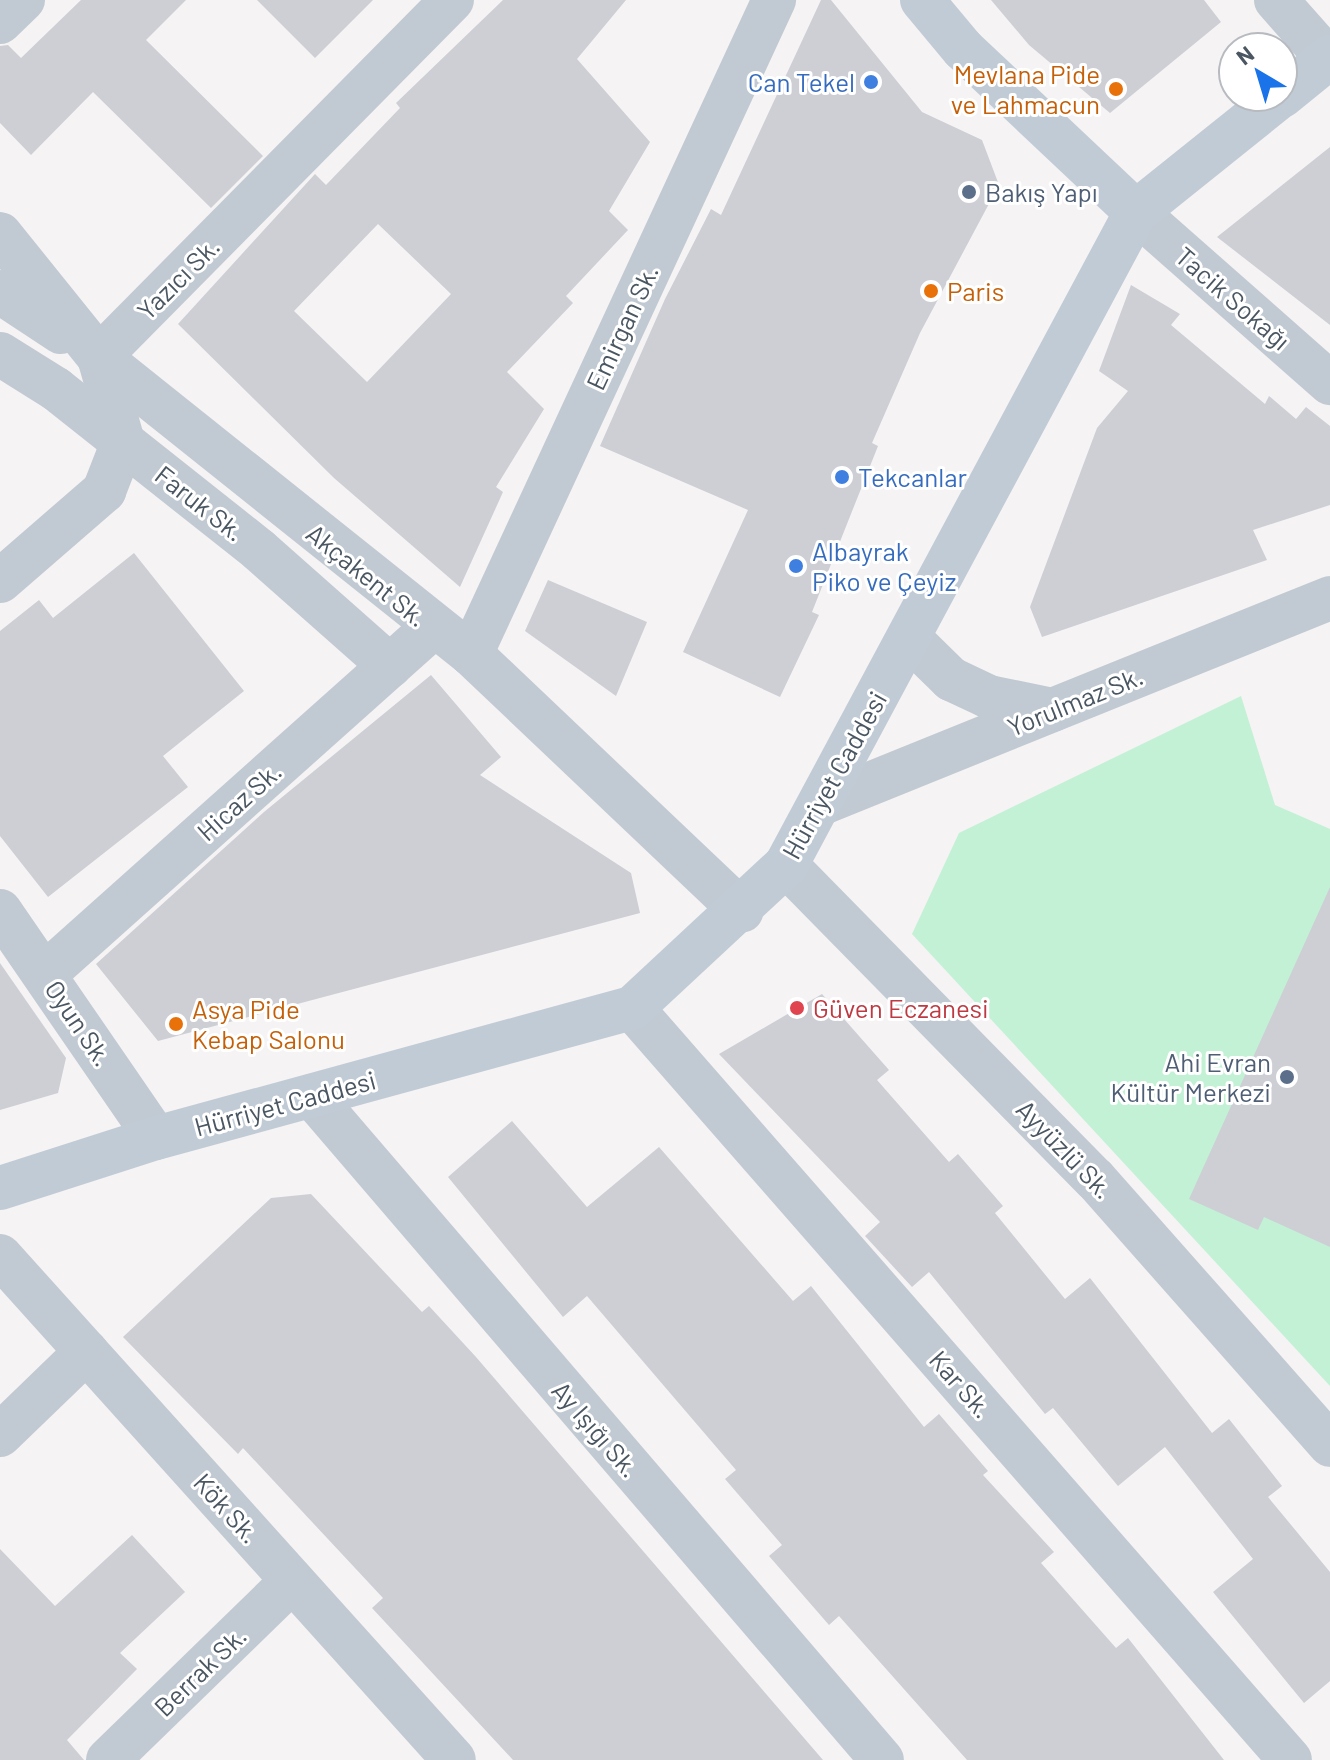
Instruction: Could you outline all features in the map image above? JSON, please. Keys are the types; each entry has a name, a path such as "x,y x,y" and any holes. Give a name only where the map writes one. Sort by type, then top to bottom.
{"street":[{"path":"0,22 23,0"},
{"name":"Emirgan Sk.","path":"471,654 774,0"},
{"path":"922,0 963,49 1136,212"},
{"path":"1276,0 1329,59"},
{"name":"Yazıcı Sk.","path":"99,357 437,5"},
{"name":"Hürriyet Caddesi","path":"1298,83 1329,59"},
{"name":"Hürriyet Caddesi","path":"0,1188 156,1138 632,1008 742,911 786,865 1136,212 1262,112"},
{"name":"Tacik Sokağı","path":"1136,212 1330,383"},
{"name":"Akçakent Sk.","path":"0,234 99,357 432,628 471,654 742,911"},
{"path":"0,292 99,357 123,442 104,491 0,581"},
{"name":"Faruk Sk.","path":"0,354 123,442 259,550 390,666"},
{"name":"Yorulmaz Sk.","path":"820,804 1330,598"},
{"name":"Hicaz Sk.","path":"46,973 432,628"},
{"path":"909,638 951,679 989,697 1053,710"},
{"name":"Ayyüzlü Sk.","path":"786,865 1095,1179 1330,1445"},
{"name":"Oyun Sk.","path":"0,911 46,973 156,1138"},
{"name":"Kar Sk.","path":"632,1008 1290,1760"},
{"name":"Ay Işığı Sk.","path":"312,1096 882,1760"},
{"name":"Kök Sk.","path":"0,1256 454,1760"},
{"path":"0,1435 86,1352"},
{"name":"Berrak Sk.","path":"108,1760 292,1581"}],"green space":[{"path":"1241,696 1275,805 1330,829 1330,1386 912,934 959,833"}],"building":[{"path":"81,0 186,0 146,40 263,156 211,208 93,92 31,155 0,123 0,46 8,45 21,58"},
{"path":"257,0 373,0 315,58"},
{"path":"503,0 626,0 577,59 650,142 609,211 628,230 566,296 573,303 507,372 544,409 496,487 503,492 460,587 334,478 178,324 315,174 326,185 400,108 396,103","holes":["378,224 451,294 367,382 294,311"]},
{"path":"821,0 831,0 922,112 982,140 999,185 920,333 872,443 878,446 812,612 819,615 780,697 683,652 748,510 600,446 665,299 711,209 721,215"},
{"path":"991,0 1204,0 1221,22 1110,113 1029,45"},
{"path":"1330,147 1330,325 1217,237"},
{"path":"1131,285 1180,314 1171,325 1265,404 1269,396 1296,419 1306,407 1330,426 1330,505 1253,530 1267,560 1042,637 1030,607 1097,428 1128,391 1099,371"},
{"path":"134,553 244,691 163,756 188,787 48,897 0,836 0,631 39,600 53,618"},
{"path":"548,580 647,622 616,696 525,631"},
{"path":"431,675 501,757 480,775 631,873 640,913 158,1041 96,964 264,812"},
{"name":"Ahi Evran Kültür Merkezi","path":"1330,887 1330,1247 1264,1217 1258,1230 1189,1199"},
{"path":"0,963 66,1058 58,1093 0,1110"},
{"path":"822,994 889,1070 877,1080 949,1162 958,1154 1003,1206 995,1213 1065,1299 1090,1278 1212,1433 1229,1419 1282,1486 1268,1497 1330,1572 1330,1681 1304,1703 1213,1592 1253,1559 1165,1447 1118,1486 1053,1408 1045,1414 929,1272 912,1287 865,1236 880,1222 719,1054"},
{"path":"512,1121 587,1207 659,1147 793,1301 811,1286 924,1427 939,1414 988,1471 983,1475 1054,1552 1041,1563 1116,1648 1128,1638 1224,1760 967,1760 839,1616 829,1625 769,1556 782,1545 725,1479 736,1470 587,1296 563,1317 448,1177"},
{"path":"311,1194 422,1312 429,1306 476,1357 823,1760 513,1760 372,1608 383,1598 243,1448 238,1454 123,1337 271,1198"},
{"path":"132,1535 185,1592 120,1653 137,1669 67,1740 84,1760 0,1760 0,1549 55,1606"}],"place":[{"name":"Can Tekel","path":"871,82"},
{"name":"Mevlana Pide ve Lahmacun","path":"1116,89"},
{"name":"Bakış Yapı","path":"969,192"},
{"name":"Paris","path":"931,291"},
{"name":"Tekcanlar","path":"842,477"},
{"name":"Albayrak Piko ve Çeyiz","path":"796,566"},
{"name":"Güven Eczanesi","path":"797,1008"},
{"name":"Asya Pide Kebap Salonu","path":"176,1024"},
{"name":"Ahi Evran Kültür Merkezi","path":"1287,1077"}]}
